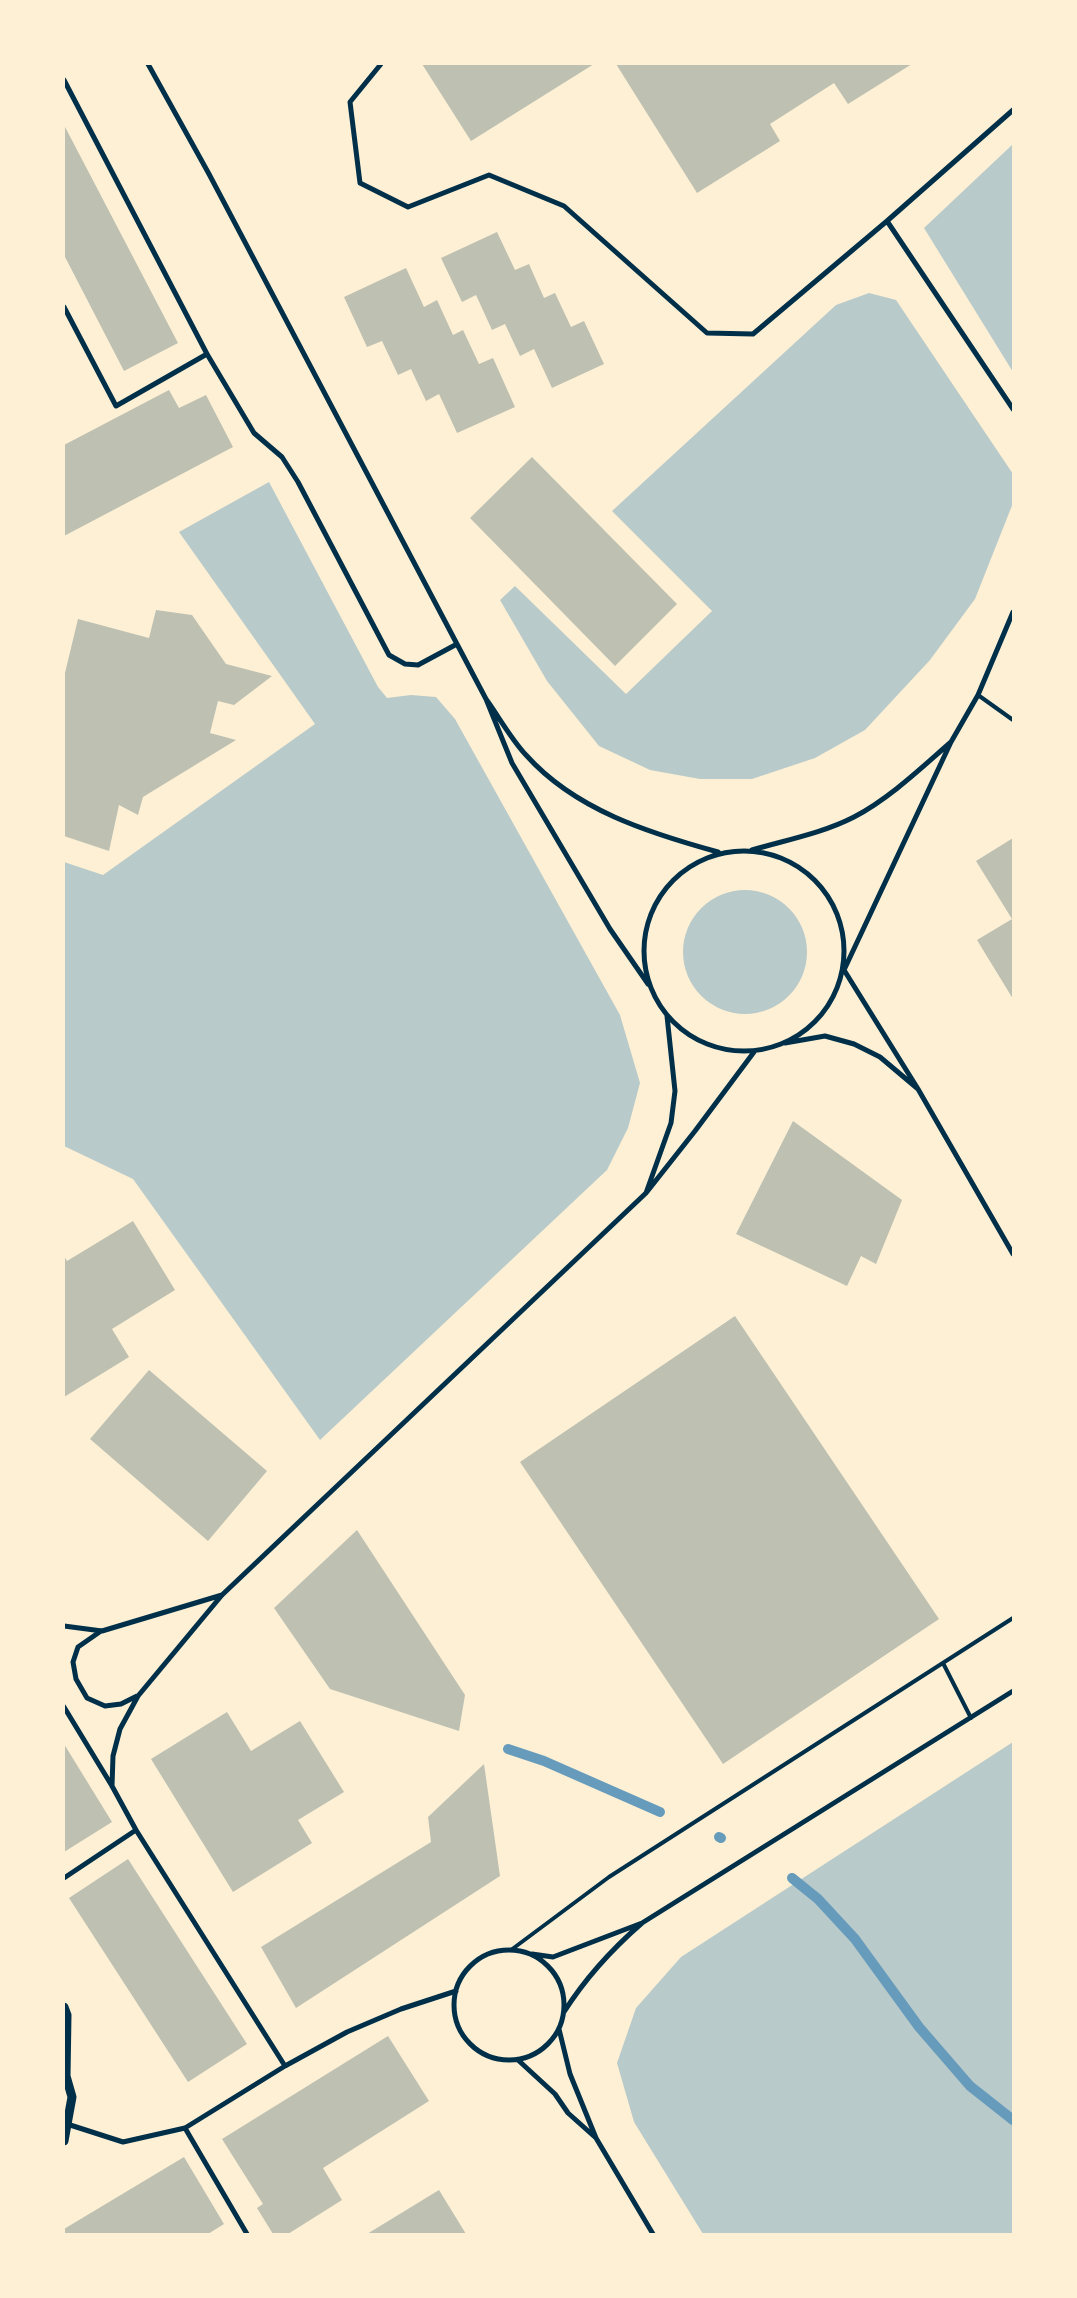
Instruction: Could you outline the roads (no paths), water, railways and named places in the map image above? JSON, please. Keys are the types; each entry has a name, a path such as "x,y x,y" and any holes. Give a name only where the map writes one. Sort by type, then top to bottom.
{"street":[{"path":"148,64 214,183 486,699 512,763 610,929 650,987 667,1016 691,1037 721,1049 754,1052 825,1036 854,1044 880,1057 918,1089"},
{"path":"381,64 350,102 360,183 408,207 489,175 564,206 707,333 753,334 887,222 1013,110"},
{"path":"64,80 207,354 254,434 282,457 298,482 389,655 405,664 418,665 457,644"},
{"path":"887,222 1013,410"},
{"path":"64,307 116,406 207,354"},
{"path":"785,1044 812,1026 833,1000 844,970 951,742 978,695 1013,612"},
{"path":"486,699 525,755 566,791 586,805 678,841 719,852 752,850 822,830 854,817 886,796 951,742"},
{"path":"752,850 785,858 814,877 834,904 844,937 844,970 918,1089 1013,1254"},
{"path":"650,987 643,954 648,920 655,905 663,890 688,866 719,852"},
{"path":"646,1193 671,1123 674,1098 673,1057 667,1016"},
{"path":"112,1786 114,1756 120,1729 138,1696 222,1595 646,1193 696,1131 754,1052"},
{"path":"138,1696 121,1704 105,1706 87,1698 76,1679 73,1662 78,1647 102,1631 222,1595"},
{"path":"64,1626 102,1631"},
{"path":"642,1923 553,1957 511,1950 492,1952 476,1961 463,1974 456,1991 455,2010 459,2028 469,2043 483,2054 500,2060 518,2060 534,2054 548,2044 559,2030 564,2013 581,1984 611,1950 642,1923 1013,1691"},
{"path":"64,1707 112,1786 136,1830 285,2066"},
{"path":"64,1878 136,1830"},
{"path":"529,1954 545,1963 556,1977 563,1994 564,2013"},
{"path":"67,2124 123,2142 184,2128 285,2066 347,2032 400,2009 456,1991"},
{"path":"64,2007 67,2015 65,2076 72,2097 64,2142"},
{"path":"559,2030 570,2074 596,2138 653,2234"},
{"path":"518,2060 555,2094 568,2113 596,2138"},
{"path":"184,2128 247,2234"}],"lane":[{"path":"978,695 1013,720"},
{"path":"511,1950 609,1877 1013,1618"},
{"path":"943,1663 971,1718"}],"waterway":[{"path":"508,1749 544,1761 660,1812"},
{"path":"792,1878 818,1899 855,1939 919,2027 970,2086 1013,2120"}]}
